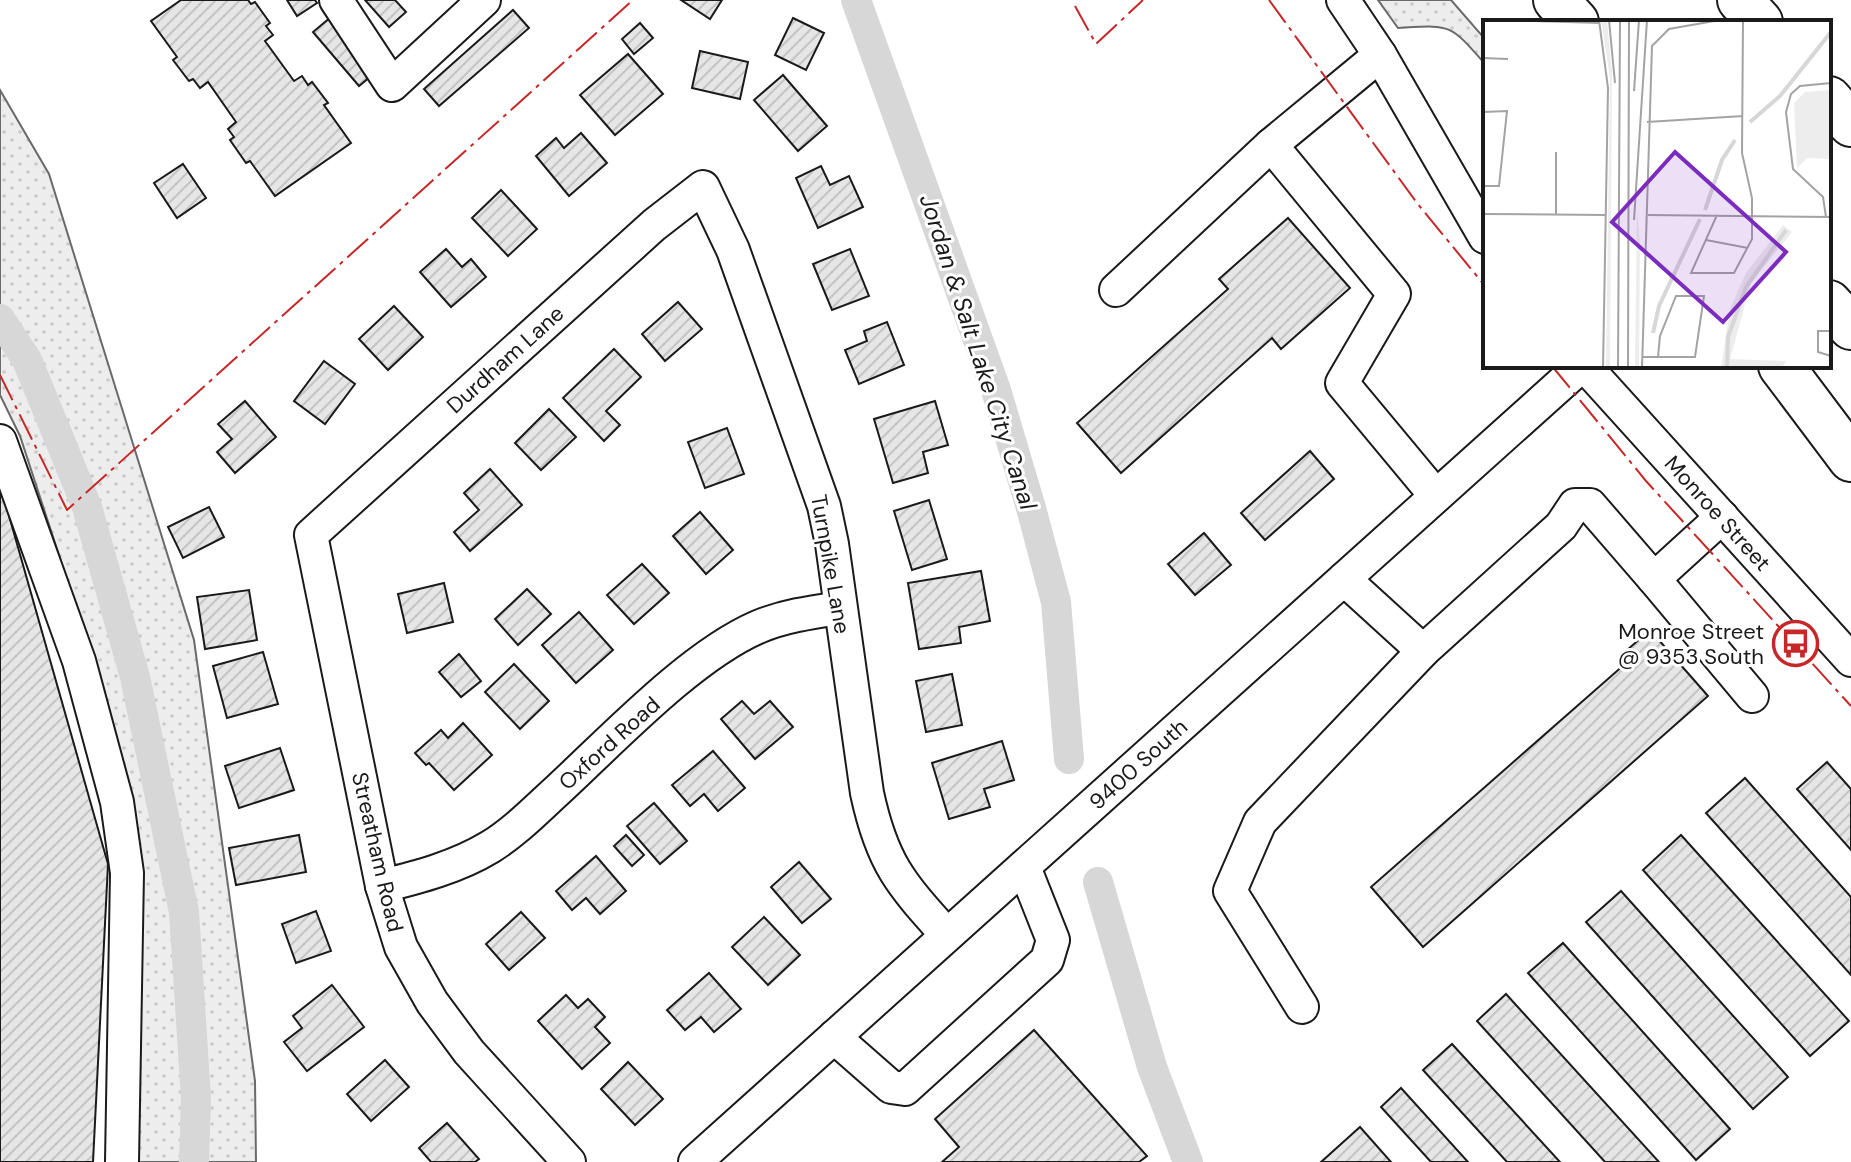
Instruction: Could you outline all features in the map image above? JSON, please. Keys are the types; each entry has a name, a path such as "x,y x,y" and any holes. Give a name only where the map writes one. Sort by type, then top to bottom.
{"highway":[{"path":"1522,0 1537,20"},
{"path":"1556,0 1574,20"},
{"path":"1740,0 1758,20"},
{"path":"1831,101 1851,124"},
{"path":"1831,305 1851,327"},
{"path":"1783,368 1851,459"}],"street":[{"path":"336,0 392,85 484,0"},
{"path":"1343,0 1380,55 1483,234"},
{"path":"1116,290 1271,145 1380,55"},
{"path":"1271,145 1394,294 1342,383 1436,496"},
{"name":"Durdham Lane","path":"311,535 654,225 703,187"},
{"name":"Turnpike Lane","path":"703,187 733,250 824,506 875,829 888,861 908,891 947,935"},
{"name":"9400 South","path":"695,1162 1581,368"},
{"name":"Monroe Street","path":"1585,368 1851,660"},
{"path":"0,441 79,661 117,802 127,873 122,1162"},
{"path":"1302,1007 1230,891 1260,822 1423,651 1561,526 1575,505 1590,505 1752,696"},
{"path":"1654,579 1722,517"},
{"name":"Streatham Road","path":"311,535 382,886 401,947 432,1002 469,1052 569,1162"},
{"path":"1344,579 1423,651"},
{"name":"Oxford Road","path":"382,886 419,877 490,847 519,825 678,681 716,652 757,628 798,615 840,608"},
{"path":"834,1037 891,1087 905,1089 1047,960 1053,940 1024,867"}],"shaded area":[{"path":"1378,0 1451,0 1483,37 1483,62 1464,41 1448,30 1440,27 1398,28"},
{"path":"0,90 49,174 194,640 255,1081 256,1162 131,1162 135,819 72,595 20,436 0,395"}],"building":[{"path":"181,0 255,2 270,23 266,26 273,35 265,41 294,81 302,76 308,85 312,82 351,143 275,196 250,161 246,163 230,140 234,137 228,129 236,122 208,82 200,88 193,79 189,81 173,60 177,57 151,21"},
{"path":"287,0 315,0 317,3 297,16"},
{"path":"365,0 395,0 406,12 389,27"},
{"path":"681,0 722,0 710,19"},
{"path":"513,10 529,28 439,106 424,89"},
{"path":"331,17 377,71 359,86 313,32"},
{"path":"793,18 824,33 806,70 775,55"},
{"path":"640,23 653,38 634,54 622,39"},
{"path":"700,51 748,62 740,99 692,88"},
{"path":"628,54 663,94 615,135 580,95"},
{"path":"783,75 827,126 798,151 754,100"},
{"path":"581,133 607,163 569,196 536,156 556,138 564,148"},
{"path":"183,164 206,198 177,218 154,183"},
{"path":"821,166 830,185 849,176 863,207 818,228 796,178"},
{"path":"501,190 537,229 508,256 472,218"},
{"path":"1288,218 1350,288 1281,349 1272,338 1121,473 1077,423 1228,289 1219,279"},
{"path":"446,249 462,267 471,259 486,277 451,307 420,272"},
{"path":"850,249 869,296 832,310 813,264"},
{"path":"678,302 702,329 665,361 642,334"},
{"path":"394,306 423,337 388,370 359,339"},
{"path":"887,322 904,365 859,384 845,350 867,341 864,331"},
{"path":"614,349 641,377 606,411 620,425 604,441 563,398"},
{"path":"324,361 355,384 325,424 294,401"},
{"path":"245,401 276,437 235,473 217,452 232,439 218,424"},
{"path":"935,401 948,445 923,452 928,473 893,483 874,419"},
{"path":"549,409 576,437 541,470 515,443"},
{"path":"727,428 744,474 705,488 688,442"},
{"path":"1310,451 1334,479 1265,540 1241,513"},
{"path":"490,469 522,505 470,551 454,532 479,510 464,493"},
{"path":"0,484 108,864 93,1162 0,1162"},
{"path":"929,500 947,559 912,570 894,511"},
{"path":"209,507 224,537 183,558 168,527"},
{"path":"700,512 733,550 706,574 673,536"},
{"path":"1204,533 1231,565 1195,595 1168,564"},
{"path":"642,564 669,593 634,624 607,595"},
{"path":"981,571 990,621 959,627 961,643 919,649 908,583"},
{"path":"444,583 453,622 407,633 398,594"},
{"path":"527,589 551,614 518,645 495,619"},
{"path":"249,590 257,640 205,649 197,597"},
{"path":"579,612 613,650 576,683 542,645"},
{"path":"1650,630 1708,696 1423,947 1371,887 1633,657 1627,650"},
{"path":"263,652 278,704 227,718 213,666"},
{"path":"459,654 481,681 461,697 439,672"},
{"path":"514,664 549,701 520,729 485,692"},
{"path":"952,674 962,725 926,732 916,681"},
{"path":"742,701 754,714 770,701 793,727 755,759 721,719"},
{"path":"463,723 492,755 454,790 415,753 441,730 448,738"},
{"path":"1002,741 1014,780 984,789 990,807 949,819 932,763"},
{"path":"280,748 294,790 239,808 225,766"},
{"path":"713,751 745,788 718,811 704,794 690,806 672,785"},
{"path":"1827,762 1851,789 1851,850 1797,789"},
{"path":"1745,778 1851,897 1851,975 1706,813"},
{"path":"654,803 687,841 660,864 627,826"},
{"path":"299,835 306,872 236,885 229,848"},
{"path":"626,835 644,855 632,866 614,846"},
{"path":"1681,835 1849,1021 1810,1056 1643,870"},
{"path":"596,856 626,891 600,914 586,898 572,910 556,891"},
{"path":"799,862 831,899 802,923 771,887"},
{"path":"1621,891 1788,1077 1753,1109 1586,922"},
{"path":"316,911 331,951 296,963 282,924"},
{"path":"521,912 545,938 509,970 486,944"},
{"path":"764,917 800,955 768,985 732,947"},
{"path":"1563,943 1730,1129 1696,1160 1528,973"},
{"path":"709,973 741,1009 714,1032 701,1017 685,1030 667,1010"},
{"path":"332,985 364,1027 307,1071 284,1042 302,1028 293,1016"},
{"path":"1506,994 1659,1162 1605,1162 1477,1021"},
{"path":"566,995 578,1008 588,999 605,1017 595,1027 610,1043 582,1069 538,1021"},
{"path":"1034,1030 1147,1156 1139,1162 942,1162 959,1147 935,1119"},
{"path":"1452,1044 1560,1162 1507,1162 1423,1070"},
{"path":"385,1060 409,1087 371,1121 347,1094"},
{"path":"628,1062 663,1099 635,1125 601,1089"},
{"path":"1401,1088 1468,1162 1431,1162 1381,1107"},
{"path":"447,1123 479,1159 475,1162 431,1162 419,1148"},
{"path":"1360,1127 1391,1162 1321,1162"}],"waterway":[{"name":"Jordan & Salt Lake City Canal","path":"856,0 996,390 1031,508 1056,602 1069,759"},
{"path":"0,319 27,360 87,507 135,677 184,912 196,1098 194,1162"},
{"name":"Jordan & Salt Lake City Canal","path":"1098,882 1152,1067 1188,1162"}],"power":[{"path":"0,375 67,510 633,0"},
{"path":"1075,6 1096,44 1143,0"},
{"path":"1269,0 1417,203 1483,284"},
{"path":"1554,368 1646,481 1851,706"}],"place":[{"name":"Monroe Street @ 9353 South","path":"1795,644"}]}
